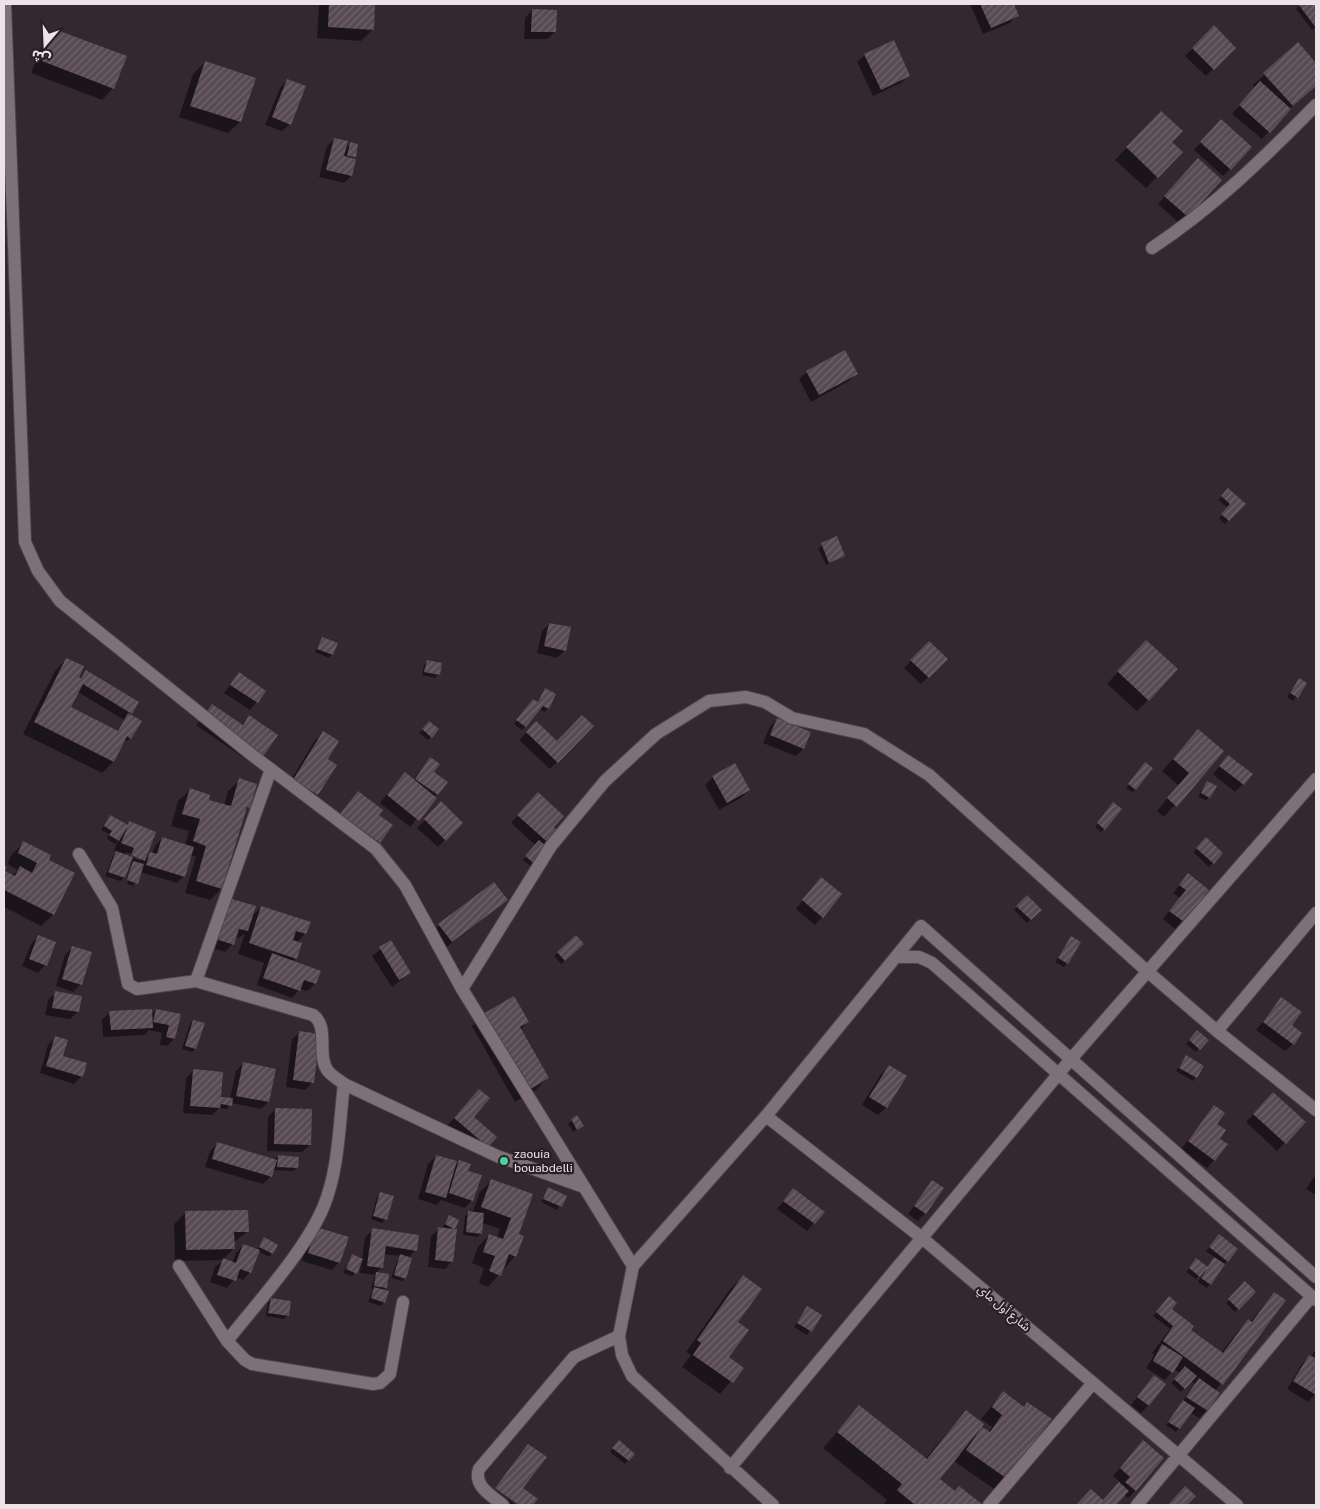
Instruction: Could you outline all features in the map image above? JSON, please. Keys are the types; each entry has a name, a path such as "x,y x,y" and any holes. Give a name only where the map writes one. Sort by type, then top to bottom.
{"street":[{"path":"5,4 25,542 38,571 60,601 376,850 405,885 462,989 633,1266"},
{"path":"1152,248 1200,215 1229,191 1316,105"},
{"path":"462,989 551,846 605,782 656,734 709,701 746,697 765,702 792,718 864,734 929,775 1148,972 1217,1031 1316,1110"},
{"path":"196,981 271,769"},
{"path":"730,1468 1059,1073 1316,779"},
{"path":"79,854 112,908 128,984 137,989 196,981 313,1015 320,1023 325,1065 328,1072 344,1084 497,1156 584,1187"},
{"path":"1217,1031 1316,913"},
{"path":"773,1505 730,1468 632,1376 622,1355 619,1336 633,1266 766,1116 921,926 1316,1277"},
{"path":"896,957 919,957 932,963 1314,1298 1138,1505"},
{"path":"227,1341 291,1261 323,1208 334,1169 344,1084"},
{"name":"شارع أول ماي","path":"766,1116 922,1238 1237,1505"},
{"path":"179,1266 227,1341 245,1360 252,1364 373,1384 380,1383 390,1374 403,1302"},
{"path":"503,1505 479,1485 477,1480 479,1469 574,1357 619,1336"},
{"path":"989,1505 1093,1383"}],"building":[{"path":"329,4 375,4 374,30 328,27"},
{"path":"980,4 1014,4 1019,16 991,28"},
{"path":"1316,4 1316,28 1299,5"},
{"path":"532,9 557,10 556,32 531,32"},
{"path":"1214,25 1236,48 1214,70 1192,48"},
{"path":"54,29 127,56 114,89 42,61"},
{"path":"894,40 910,76 881,90 864,54"},
{"path":"1298,42 1316,63 1316,86 1293,106 1263,73"},
{"path":"205,61 256,78 241,122 190,106"},
{"path":"287,79 306,86 291,125 272,117"},
{"path":"1260,81 1291,109 1270,133 1239,105"},
{"path":"1161,111 1183,131 1172,142 1183,152 1158,178 1126,147"},
{"path":"1221,119 1252,147 1231,170 1200,142"},
{"path":"334,138 348,141 344,156 356,159 352,176 326,170"},
{"path":"350,142 358,144 356,157 347,156"},
{"path":"1198,158 1222,180 1188,217 1164,196"},
{"path":"845,350 858,374 819,395 806,371"},
{"path":"1228,488 1246,504 1229,521 1221,514 1230,504 1221,496"},
{"path":"837,536 845,556 829,563 821,543"},
{"path":"549,623 571,627 566,651 544,646"},
{"path":"322,637 338,643 333,655 317,649"},
{"path":"1146,640 1178,669 1149,701 1117,671"},
{"path":"929,641 948,659 929,678 910,660"},
{"path":"66,658 84,666 79,677 81,678 86,670 139,702 132,714 83,684 71,707 118,731 128,713 142,721 131,739 127,736 114,762 34,722"},
{"path":"427,660 442,663 440,675 424,672"},
{"path":"239,672 266,691 258,703 230,685"},
{"path":"1299,678 1307,683 1298,698 1290,693"},
{"path":"545,688 556,694 549,709 543,706 526,727 516,720 533,699 538,702"},
{"path":"212,704 243,725 249,715 278,735 262,758 203,717"},
{"path":"582,715 594,726 558,763 526,732 536,721 557,741"},
{"path":"777,718 811,732 804,749 770,735"},
{"path":"429,721 439,729 432,738 422,729"},
{"path":"1198,729 1224,751 1177,807 1167,798 1189,773 1173,759"},
{"path":"323,731 339,741 328,759 337,765 318,795 293,780"},
{"path":"1228,755 1253,774 1244,785 1219,766"},
{"path":"430,757 440,764 434,772 448,782 438,795 415,779"},
{"path":"1145,762 1153,768 1136,790 1128,784"},
{"path":"735,763 750,790 727,803 712,776"},
{"path":"405,772 437,798 419,821 387,795"},
{"path":"239,778 257,784 250,808 247,807 222,889 196,881 206,846 193,841 200,819 182,814 190,788 210,795 209,800 231,806"},
{"path":"1207,781 1217,786 1210,798 1201,793"},
{"path":"358,791 383,810 379,815 393,825 380,843 340,814"},
{"path":"538,792 564,816 554,827 564,836 554,848 517,815"},
{"path":"441,801 463,823 446,841 424,819"},
{"path":"1113,802 1122,809 1105,830 1097,823"},
{"path":"110,815 128,825 129,821 156,832 145,861 131,855 134,848 121,843 128,826 119,841 109,835 112,831 104,826"},
{"path":"162,837 194,847 185,877 146,865 150,852 157,854"},
{"path":"1206,837 1223,853 1214,864 1196,848"},
{"path":"539,840 551,850 537,866 525,856"},
{"path":"23,841 51,855 49,860 75,873 54,915 4,890 4,865 7,867 5,871 15,876 20,866 32,873 37,863 18,853"},
{"path":"116,851 133,857 125,878 108,872"},
{"path":"133,861 144,864 138,884 127,880"},
{"path":"1188,873 1209,890 1184,922 1169,911 1186,890 1179,885"},
{"path":"821,877 842,894 823,918 802,900"},
{"path":"494,882 508,900 452,942 438,924"},
{"path":"1027,895 1042,910 1031,920 1016,906"},
{"path":"228,898 256,906 248,931 239,929 234,945 216,939"},
{"path":"261,906 311,922 306,934 296,931 293,940 302,943 297,959 249,943"},
{"path":"38,935 56,942 47,966 29,959"},
{"path":"576,935 584,944 565,961 557,952"},
{"path":"1071,936 1081,942 1068,964 1058,958"},
{"path":"391,940 411,973 399,980 379,947"},
{"path":"72,946 92,952 82,985 62,979"},
{"path":"272,953 321,971 316,984 304,980 300,991 263,978"},
{"path":"55,991 82,996 79,1012 52,1008"},
{"path":"514,996 529,1022 520,1027 549,1078 527,1091 483,1014"},
{"path":"1281,997 1302,1012 1292,1025 1302,1033 1294,1045 1263,1022"},
{"path":"152,1009 153,1028 111,1030 109,1011"},
{"path":"156,1009 181,1014 175,1039 166,1037 169,1025 153,1022"},
{"path":"193,1020 205,1023 196,1049 185,1046"},
{"path":"1197,1030 1209,1040 1200,1050 1189,1040"},
{"path":"299,1031 320,1034 314,1083 293,1080"},
{"path":"55,1036 68,1040 63,1056 87,1063 83,1077 46,1066"},
{"path":"1186,1055 1204,1066 1197,1078 1179,1068"},
{"path":"243,1062 276,1069 269,1102 236,1096"},
{"path":"889,1065 907,1076 887,1108 869,1097"},
{"path":"193,1069 223,1072 221,1097 233,1098 232,1106 221,1104 220,1108 190,1106"},
{"path":"479,1089 490,1098 474,1117 497,1137 488,1147 454,1118"},
{"path":"1273,1092 1306,1122 1286,1144 1253,1114"},
{"path":"1214,1105 1225,1113 1217,1124 1226,1130 1220,1139 1228,1144 1215,1161 1188,1141"},
{"path":"275,1108 312,1109 311,1145 274,1144"},
{"path":"577,1115 584,1126 577,1130 571,1119"},
{"path":"217,1142 277,1160 272,1177 212,1159"},
{"path":"278,1155 299,1157 298,1168 277,1167"},
{"path":"436,1155 457,1161 446,1198 425,1192"},
{"path":"459,1160 471,1164 468,1171 482,1175 473,1201 449,1193"},
{"path":"491,1179 533,1194 519,1234 524,1236 516,1257 509,1254 501,1276 489,1271 495,1256 483,1252 489,1234 503,1239 511,1218 481,1207"},
{"path":"932,1180 944,1188 926,1214 914,1206"},
{"path":"548,1187 567,1196 562,1207 543,1199"},
{"path":"793,1188 825,1212 815,1224 783,1201"},
{"path":"380,1192 394,1196 387,1220 373,1216"},
{"path":"248,1210 249,1232 234,1232 235,1249 186,1250 185,1211"},
{"path":"468,1211 484,1213 482,1234 466,1232"},
{"path":"449,1215 459,1220 455,1229 457,1229 453,1262 435,1260 438,1227 454,1229 445,1224"},
{"path":"316,1227 349,1237 340,1263 308,1253"},
{"path":"372,1228 419,1235 417,1251 386,1246 383,1268 367,1266"},
{"path":"1219,1234 1238,1249 1228,1262 1209,1247"},
{"path":"264,1237 278,1245 273,1254 259,1247"},
{"path":"243,1244 260,1250 251,1273 240,1269 236,1281 217,1275 223,1258 236,1263"},
{"path":"352,1254 363,1259 357,1274 346,1269"},
{"path":"400,1254 412,1258 406,1279 394,1275"},
{"path":"1214,1257 1225,1264 1211,1285 1201,1278"},
{"path":"1196,1258 1208,1267 1200,1277 1189,1268"},
{"path":"376,1272 389,1274 387,1288 374,1286"},
{"path":"743,1275 762,1289 738,1322 749,1330 729,1357 744,1368 733,1383 693,1355 701,1343 697,1340"},
{"path":"1245,1281 1256,1292 1239,1310 1228,1299"},
{"path":"374,1287 389,1291 385,1303 371,1298"},
{"path":"1274,1292 1286,1300 1223,1385 1163,1341 1173,1326 1156,1312 1169,1296 1177,1303 1172,1309 1194,1326 1191,1330 1223,1353 1248,1319 1252,1322"},
{"path":"271,1298 291,1301 289,1316 268,1313"},
{"path":"807,1306 822,1315 812,1332 797,1323"},
{"path":"1162,1344 1183,1357 1173,1373 1153,1361"},
{"path":"1309,1355 1316,1359 1316,1395 1293,1381"},
{"path":"1185,1366 1197,1376 1185,1389 1174,1379"},
{"path":"1154,1375 1166,1384 1149,1406 1137,1397"},
{"path":"1199,1378 1220,1393 1208,1411 1186,1397"},
{"path":"1003,1391 1024,1407 1027,1402 1052,1419 1006,1478 966,1450 982,1427 990,1432 1002,1415 992,1407"},
{"path":"1183,1400 1195,1408 1180,1429 1168,1422"},
{"path":"859,1405 927,1459 966,1410 984,1424 940,1479 955,1491 959,1486 983,1505 915,1505 897,1490 902,1484 837,1432"},
{"path":"619,1440 635,1454 629,1461 612,1448"},
{"path":"1143,1440 1164,1458 1136,1491 1125,1482 1130,1477 1120,1468"},
{"path":"528,1444 547,1457 523,1488 538,1499 533,1505 519,1505 495,1488"},
{"path":"1119,1482 1129,1491 1116,1505 1076,1505 1091,1489 1103,1500"},
{"path":"1185,1486 1196,1496 1187,1505 1168,1505"}],"place":[{"name":"zaouia bouabdelli","path":"504,1161"}]}
